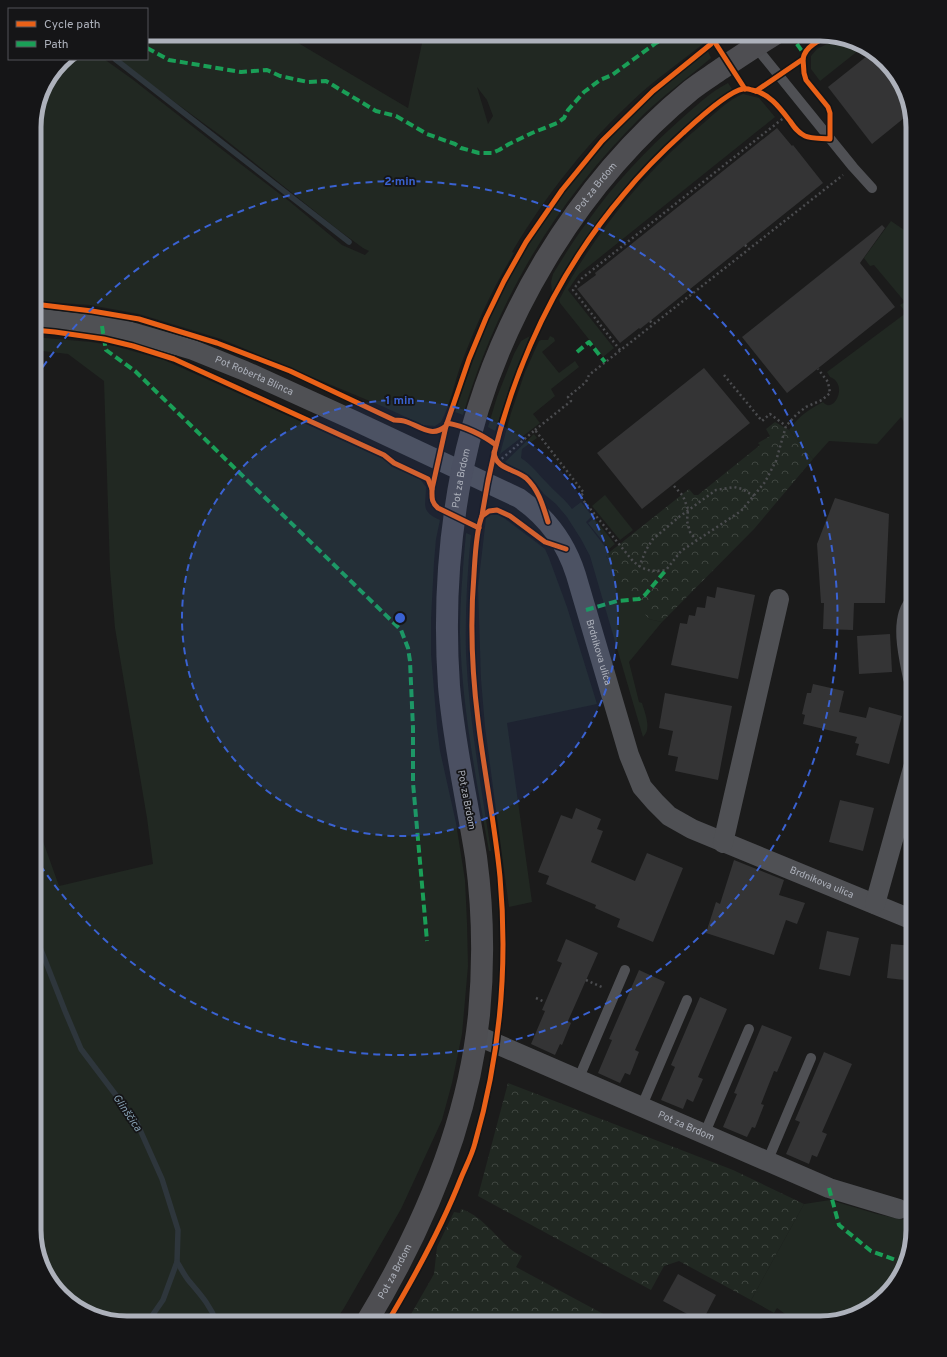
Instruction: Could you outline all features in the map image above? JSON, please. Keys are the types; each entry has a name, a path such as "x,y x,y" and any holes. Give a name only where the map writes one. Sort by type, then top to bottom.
{"main road":[{"name":"Pot za Brdom","path":"370,1316 385,1292 421,1219 448,1152 462,1108 476,1036 482,979 480,891 471,828 454,735 447,653 447,614 448,578 453,531 462,471 476,417 497,358 538,271 570,221 630,146 657,120 750,41"}],"street":[{"name":"Pot Roberta Blinca","path":"41,319 121,329 193,350 245,371 462,471"},
{"name":"Brdnikova ulica","path":"462,471 520,498 542,515 566,549 573,565 629,755 642,787 655,802 669,816 692,829 906,917"},
{"path":"723,843 779,599"},
{"path":"875,904 906,793"},
{"name":"Pot za Brdom","path":"476,1036 829,1188 899,1209"}],"lane":[{"path":"752,41 853,167 872,188"},
{"path":"578,1080 625,970"},
{"path":"641,1108 687,1000"},
{"path":"704,1135 749,1029"},
{"path":"767,1162 811,1058"}],"path":[{"path":"620,350 573,290 581,279 786,116"},
{"path":"498,462 571,401 568,397 586,382 589,375 853,167"},
{"path":"745,245 749,249"},
{"path":"650,321 653,324"},
{"path":"535,430 584,493 580,496 583,500 639,567 650,571 666,570 681,551 741,511 765,482 776,461 786,426 806,407 822,400 830,393 828,382 818,369"},
{"path":"724,375 762,421 770,414 786,426"},
{"path":"674,486 683,496 688,510 687,522 690,532 696,540"},
{"path":"639,567 646,550 653,539 688,510 716,490 734,487 742,489 754,496"},
{"path":"586,980 615,993"},
{"path":"536,998 545,1002"}],"green space":[{"path":"148,41 295,41 408,108 422,41 706,41 642,92 605,128 571,167 540,209 512,252 514,253 491,294 460,367 444,415 441,422 435,426 423,425 384,407 221,339 139,314 90,305 41,302 41,122 50,89 62,70 73,60 105,60 289,201 342,245 365,255 369,251 337,229 221,136 119,60 148,60","holes":["477,87 487,100 493,116 488,124"]},
{"path":"831,42 842,44 858,51 820,81 811,69 811,56 817,49"},
{"path":"708,51 711,58 660,99 612,147 583,181 557,217 534,253 494,330 477,372 463,415 455,412 487,324 506,284 528,245 553,208 580,173 640,108"},
{"path":"728,83 732,89 679,132 654,156 609,207 570,263 552,293 551,282 553,274 583,227 598,207 655,143 709,95"},
{"path":"743,94 759,98 775,117 579,274 568,290 614,348 603,357 559,300 589,250 624,203 643,181 663,160 714,113"},
{"path":"891,221 906,231 906,313 900,305 905,302 874,265 870,266 864,258"},
{"path":"906,313 906,425 901,417 877,444 829,441 813,459 789,430 800,417 813,408 823,402 827,405 831,405 835,402 838,397 838,386 836,381 830,377 827,372"},
{"path":"530,336 512,380 495,431 488,427 497,397 514,354 521,341"},
{"path":"550,336 554,338 555,341 542,352 559,373 575,361 579,367 551,389 555,396 533,414 540,423 500,454 511,413 525,372 539,341 548,340"},
{"path":"41,338 91,342 115,346 164,360 382,458 392,467 420,479 426,487 425,503 427,511 429,514 440,520 436,539 434,562 431,654 440,751 456,823 465,880 468,966 462,1034 452,1083 442,1120 401,1209 339,1316 122,1316 111,1314 89,1307 70,1295 53,1273 44,1252 41,1230 41,836 59,886 153,864 147,818 115,628 110,570 104,381 68,354 41,351"},
{"path":"775,422 789,430 813,459 754,529 662,622 649,619 624,590 606,555 689,489 694,495 698,495 760,445 758,443 770,436 766,429"},
{"path":"534,434 537,438 522,449 521,458 532,467 572,509 581,502 592,516 586,522 610,553 606,556 649,619 662,622 629,662 639,702 642,703 647,721 646,734 643,737 590,556 567,517 556,504 544,494 529,475 505,462"},
{"path":"605,495 633,530 620,540 592,506"},
{"path":"491,515 500,515 545,549 567,607 597,704 507,723 532,902 509,907 485,727 481,679 478,587 486,518"},
{"path":"594,518 615,544 609,549 588,523"},
{"path":"466,533 471,535 467,580 466,654 476,753 491,851 489,851 470,743 461,661 460,634"},
{"path":"508,1083 733,1170 804,1204 751,1300 679,1261 664,1266 651,1290 478,1196"},
{"path":"830,1200 877,1214 906,1220 903,1252 894,1273 881,1291 863,1304 853,1309 842,1313 820,1316 788,1316 777,1308 774,1313 751,1300 804,1204"},
{"path":"461,1209 474,1215 491,1229 509,1248 522,1256 516,1267 607,1316 410,1316 434,1274 437,1247 454,1212 460,1213"}],"building":[{"path":"867,56 881,66 894,84 903,105 905,117 872,144 828,87"},
{"path":"777,128 792,146 793,145 823,183 640,329 639,328 620,343 577,289"},
{"path":"882,225 885,228 860,263 895,307 787,393 742,337"},
{"path":"704,368 750,423 642,509 597,453"},
{"path":"835,498 889,514 885,603 854,603 853,630 823,629 824,603 821,603 817,544"},
{"path":"717,587 755,595 738,679 671,665 680,623 687,624 689,615 695,616 697,607 705,608 707,596 715,598"},
{"path":"890,634 892,672 859,674 857,636"},
{"path":"813,684 844,691 839,712 866,718 869,707 902,716 889,764 856,755 859,744 855,743 857,737 803,724 805,715 802,714 807,693 811,693"},
{"path":"665,693 732,706 718,780 675,771 678,757 668,755 673,731 659,728"},
{"path":"840,800 874,808 863,851 829,842"},
{"path":"576,808 601,819 597,829 603,831 591,862 635,881 647,853 683,868 653,942 617,927 620,919 595,908 596,905 546,884 549,876 538,872 561,815 572,819"},
{"path":"734,860 784,880 779,895 805,903 797,924 786,920 774,955 706,933 716,902 720,904"},
{"path":"827,931 859,938 850,976 819,969"},
{"path":"566,939 598,953 568,1021 571,1023 562,1045 560,1044 555,1055 531,1044 545,1011 542,1010 562,963 557,961"},
{"path":"891,944 906,945 906,980 887,978"},
{"path":"639,970 665,982 635,1050 639,1052 630,1075 625,1073 620,1083 598,1073 612,1040 609,1039"},
{"path":"700,997 727,1009 698,1077 703,1079 693,1102 687,1099 683,1109 661,1100 675,1067 671,1065"},
{"path":"762,1025 792,1037 777,1072 774,1071 761,1104 764,1105 755,1128 752,1127 747,1137 723,1127 737,1094 734,1093"},
{"path":"824,1052 852,1064 822,1132 827,1134 817,1157 812,1155 809,1164 786,1154 800,1122 795,1120"},
{"path":"678,1274 716,1295 705,1316 691,1316 663,1301"}],"waterway":[{"path":"116,60 349,242"},
{"name":"Glinščica","path":"41,950 81,1049 137,1123 162,1179 178,1230 177,1262 163,1300 152,1316"},
{"path":"177,1262 187,1279 214,1316"}],"marked path":[{"path":"148,49 169,60 241,72 267,70 280,76 308,82 326,81 376,111 396,116 427,134 455,144 461,148 479,153 492,153 532,133 557,123 564,118 568,110 584,92 600,80 612,75 660,41"},
{"path":"795,41 804,54"},
{"path":"102,326 106,350 135,371 401,630 408,648 410,661 413,728 413,783 427,941"},
{"path":"577,352 589,342 605,362"},
{"path":"586,610 617,601 639,599 645,595 666,570"},
{"path":"829,1188 839,1225 871,1251 900,1261"}],"cycle path":[{"path":"479,528 438,508 433,502 432,489 446,426 469,359 486,318 504,281 526,242 562,190 602,141 653,91 711,44 712,41"},
{"path":"714,41 745,89"},
{"path":"756,91 803,59 807,50 819,41"},
{"path":"391,1316 436,1234 471,1156 484,1110 496,1044 502,978 502,911 498,857 480,740 476,702 472,647 472,610 475,552 478,529 482,516 490,472 514,386 530,345 550,305 572,266 596,229 645,170 675,140 712,108 729,95 737,91 749,89 764,94 774,102 796,130 803,135 811,138 830,139 830,113 828,107 806,80 803,59"},
{"path":"41,305 139,319 217,343 290,371 394,420 405,421 422,429 431,431 436,431 446,426"},
{"path":"41,331 104,339 133,346 174,359 384,455 394,463 428,479 432,489"},
{"path":"447,423 473,431 496,445"},
{"path":"494,452 495,458 498,462 506,468 522,475 534,488 540,498 548,522"},
{"path":"482,516 489,511 497,510 510,516 545,542 566,549"}]}
